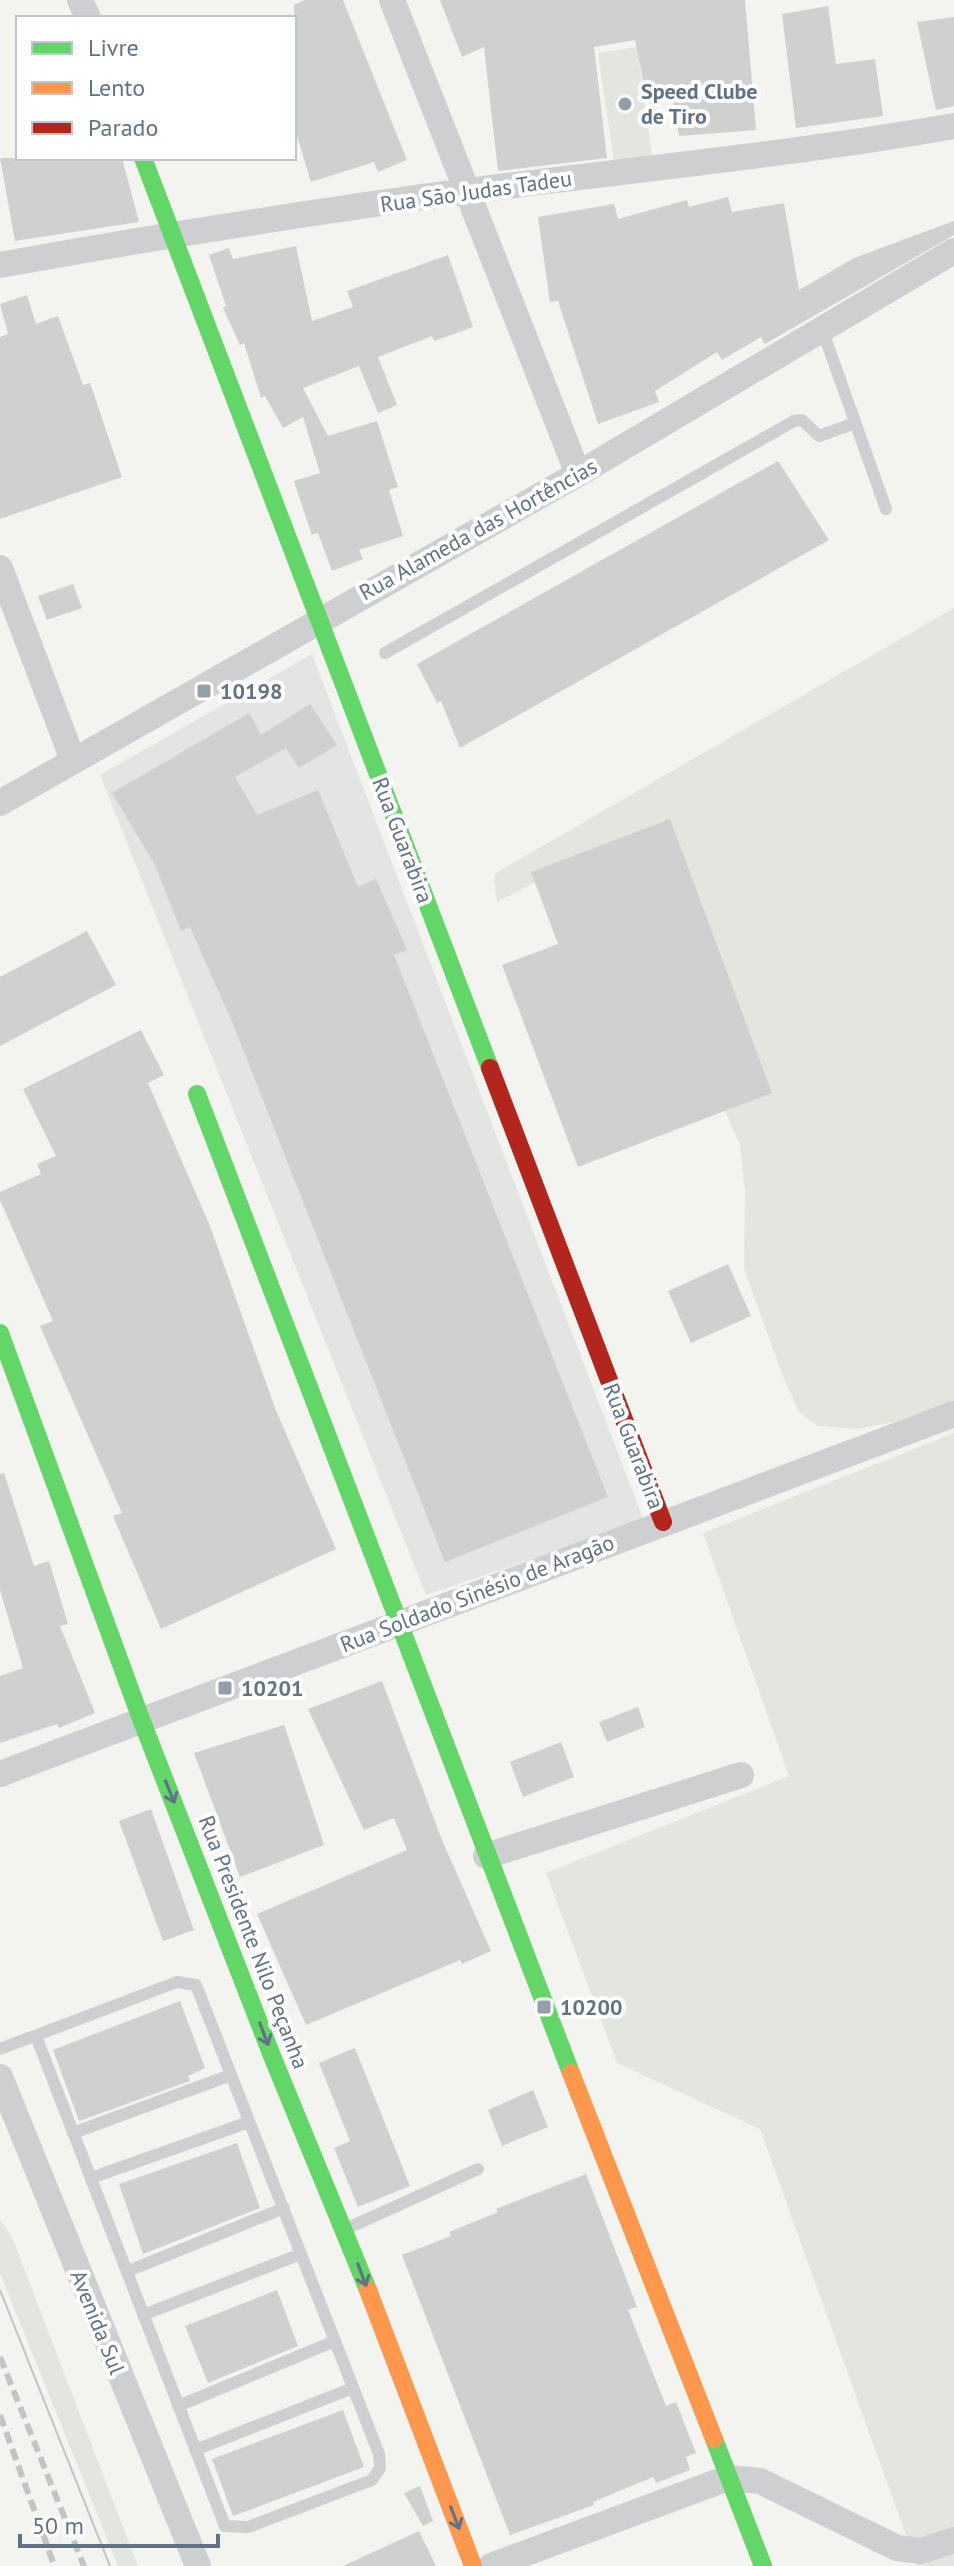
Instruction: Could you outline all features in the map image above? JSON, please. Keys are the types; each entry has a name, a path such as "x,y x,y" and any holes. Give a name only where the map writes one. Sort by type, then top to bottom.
{"street":[{"path":"392,0 578,474"},
{"name":"Rua São Judas Tadeu","path":"0,265 173,234 465,192 863,142 954,126"},
{"name":"Rua Guarabira","path":"144,160 663,1522"},
{"name":"Rua Alameda das Hortências","path":"0,803 319,618 578,474 954,251"},
{"path":"0,568 73,760"},
{"path":"197,1094 486,1856 763,2566"},
{"name":"Rua Presidente Nilo Peçanha","path":"0,1333 141,1719 272,2056 345,2229 473,2566"},
{"name":"Rua Soldado Sinésio de Aragão","path":"0,1774 954,1414"},
{"path":"486,1856 741,1775"},
{"name":"Avenida Sul","path":"0,2077 198,2566"},
{"path":"491,2566 728,2478 760,2481 916,2559 954,2540"}],"lane":[{"path":"822,329 886,509"},
{"path":"385,653 794,421 802,420 819,436 855,423"},
{"path":"0,2049 185,1981 196,1985 379,2454 380,2468 372,2480 237,2529 225,2526 36,2036"},
{"path":"73,2133 231,2075"},
{"path":"91,2178 249,2122"},
{"path":"345,2229 478,2169"},
{"path":"128,2271 284,2208"},
{"path":"143,2315 301,2254"},
{"path":"178,2406 335,2341"},
{"path":"195,2450 353,2388"}],"shaded area":[{"name":"Speed Clube de Tiro","path":"637,47 652,155 614,161 598,53"},
{"path":"954,608 954,1401 893,1422 857,1429 818,1426 800,1413 783,1377 744,1269 745,1190 740,1145 608,845 497,902 494,874"},
{"path":"312,654 644,1521 426,1595 100,775"},
{"path":"954,1433 954,2566 917,2566 760,2129 617,2063 546,1873 789,1776 703,1533"},
{"path":"0,2220 12,2237 138,2566 118,2566 0,2273"}],"building":[{"path":"305,0 343,0 407,160 378,172 374,162 311,182 296,133 294,5"},
{"path":"440,0 745,0 756,130 679,136 671,90 646,95 635,40 594,47 607,158 498,171 484,47 462,57"},
{"path":"828,6 836,64 875,59 883,116 796,128 782,14"},
{"path":"954,17 954,106 936,110 917,22"},
{"path":"0,158 123,160 139,222 15,241"},
{"path":"728,197 732,212 784,203 799,290 854,258 954,221 954,235 765,344 761,337 722,360 717,352 655,391 659,402 598,424 558,301 550,302 538,217 614,204 618,219 687,200 689,207"},
{"path":"296,246 312,321 353,307 347,291 448,255 473,327 434,341 432,336 378,357 397,405 378,413 359,366 303,388 328,436 377,421 398,487 389,490 403,536 359,550 363,559 332,571 318,533 312,535 294,481 320,473 303,417 283,428 265,396 261,398 244,343 240,345 223,308 226,306 209,255 229,248 233,259"},
{"path":"27,295 36,324 58,316 83,385 90,383 122,477 0,519 0,337 8,334 0,304"},
{"path":"778,461 829,540 460,748 441,701 437,703 417,664"},
{"path":"73,584 82,608 47,620 38,596"},
{"path":"310,704 337,745 299,768 286,748 235,777 257,815 318,790 358,887 376,879 407,950 394,955 608,1497 445,1562 233,1024 190,927 181,931 155,865 112,793 249,713 261,735"},
{"path":"670,819 772,1093 578,1167 502,965 558,944 531,872"},
{"path":"87,931 116,985 0,1046 0,977"},
{"path":"141,1030 164,1075 148,1083 210,1226 275,1408 336,1549 161,1629 113,1516 122,1513 40,1326 53,1321 0,1200 0,1192 41,1174 37,1164 56,1156 23,1089"},
{"path":"728,1264 751,1316 691,1343 668,1291"},
{"path":"4,1473 34,1566 49,1561 68,1624 60,1626 95,1713 59,1728 57,1724 0,1743 0,1676 23,1668 0,1590 0,1474"},
{"path":"382,1681 442,1840 491,1951 462,1964 460,1960 306,2025 257,1914 407,1850 394,1818 364,1830 308,1709"},
{"path":"638,1707 645,1727 607,1742 599,1722"},
{"path":"284,1725 324,1845 240,1877 194,1753"},
{"path":"561,1742 574,1777 523,1797 510,1762"},
{"path":"151,1809 194,1930 163,1941 119,1821"},
{"path":"180,2001 205,2068 188,2076 190,2081 79,2121 53,2050"},
{"path":"355,2048 410,2186 358,2207 334,2148 350,2141 319,2063"},
{"path":"533,2090 548,2127 502,2146 488,2110"},
{"path":"237,2143 260,2208 143,2254 119,2184"},
{"path":"586,2174 637,2307 628,2310 666,2406 676,2402 696,2453 686,2457 690,2470 656,2483 653,2477 593,2502 594,2505 510,2535 402,2255 451,2236 449,2232 498,2212 496,2209"},
{"path":"277,2290 298,2346 208,2383 185,2326"},
{"path":"343,2410 364,2467 233,2516 212,2459"},
{"path":"420,2486 433,2521 423,2526 404,2493"},
{"path":"419,2531 436,2566 343,2566"}],"tram line":[{"path":"0,2290 110,2566"}],"railway":[{"path":"0,2357 84,2566"},
{"path":"0,2415 54,2565"}],"traffic: fast":[{"path":"144,160 490,1068"},
{"path":"197,1094 571,2073"},
{"path":"0,1333 141,1719 272,2056 368,2290"},
{"path":"714,2439 763,2566"}],"traffic: slow":[{"path":"571,2073 714,2439"},
{"path":"368,2290 473,2566"}],"traffic: jam":[{"path":"490,1068 663,1522"}],"place":[{"name":"Speed Clube de Tiro","path":"625,104"},
{"name":"10198","path":"204,691"},
{"name":"10201","path":"225,1688"},
{"name":"10200","path":"544,2007"}]}
